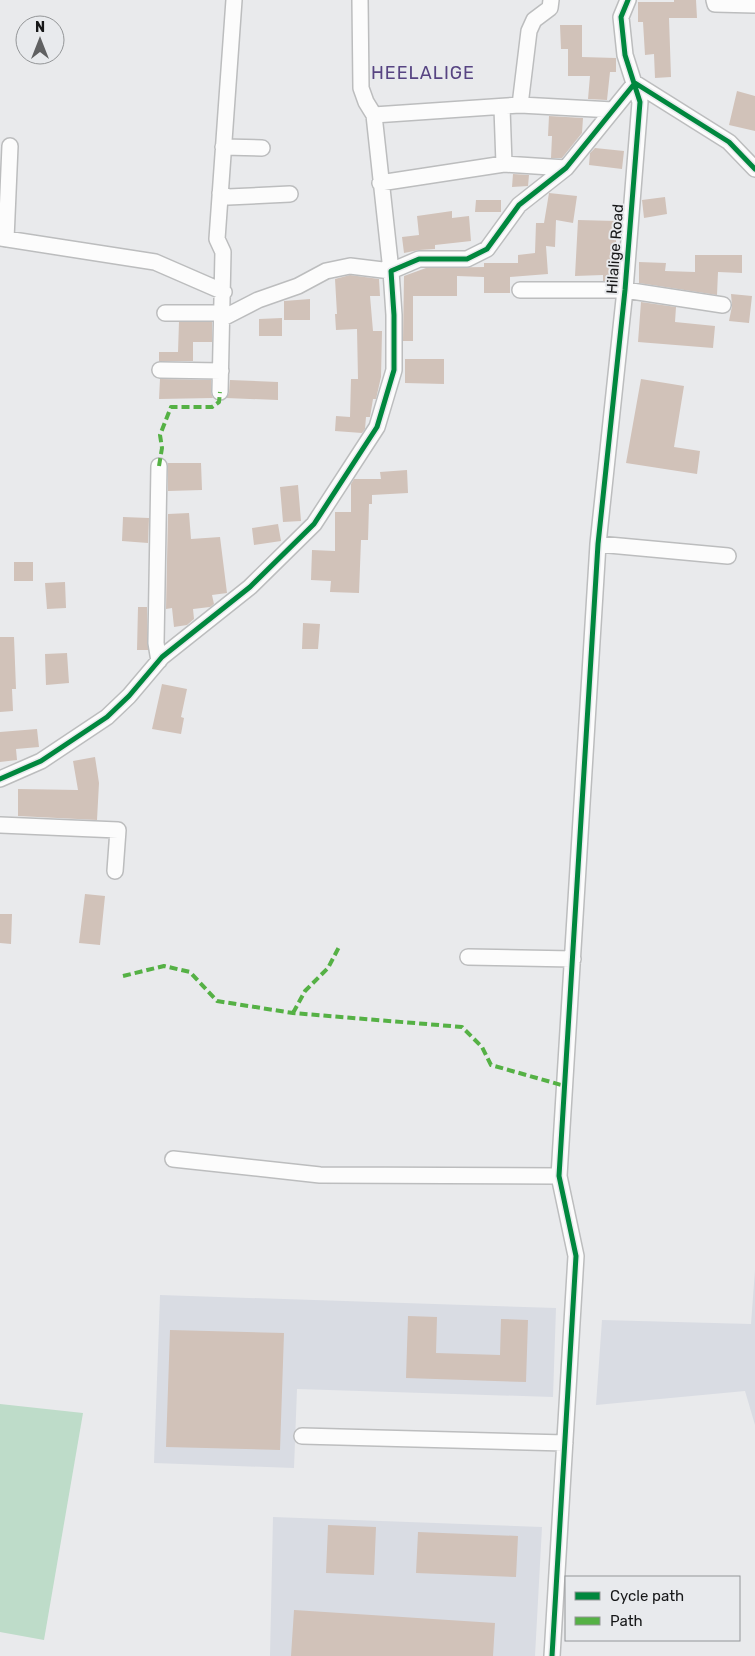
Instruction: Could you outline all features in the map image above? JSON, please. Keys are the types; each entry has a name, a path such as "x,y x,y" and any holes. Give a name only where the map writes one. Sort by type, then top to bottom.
{"street":[{"path":"220,392 224,292 223,252 217,239 234,0"},
{"path":"0,779 41,761 107,717 129,696 158,660 250,587 314,524 377,427 394,370 391,271 374,115 366,102 362,88 360,0"},
{"path":"520,106 529,31 534,20 550,8 551,0"},
{"name":"Hilalige Road","path":"552,1656 576,1256 559,1176 598,544 626,290 640,102 625,55 621,17 628,0"},
{"path":"714,0 715,4 755,5"},
{"path":"165,313 224,316 258,300 298,286 326,270 350,266 391,271 419,259 467,258 487,249 519,205 566,168 635,83 729,142 755,169"},
{"path":"374,115 520,106 613,110"},
{"path":"502,108 504,164"},
{"path":"10,146 3,238 155,262 224,292"},
{"path":"224,147 262,148"},
{"path":"380,183 504,164 566,168"},
{"path":"220,193 228,197 290,194"},
{"path":"520,290 626,290 723,305"},
{"path":"160,370 221,370"},
{"path":"158,466 156,643 158,660"},
{"path":"598,544 728,556"},
{"path":"0,825 118,830 115,871"},
{"path":"468,958 572,959"},
{"path":"173,1159 320,1175 559,1176"},
{"path":"302,1436 565,1443"}],"shaded area":[{"path":"755,1270 755,1425 745,1391 596,1405 602,1320 751,1324"},
{"path":"160,1295 556,1308 553,1397 297,1389 294,1468 154,1463"},
{"path":"273,1517 542,1527 535,1656 270,1656"}],"green space":[{"path":"0,1404 83,1413 44,1640 0,1632"}],"building":[{"path":"674,0 696,0 697,18 669,18 671,77 655,78 654,54 645,55 643,22 638,22 638,2 674,2"},
{"path":"560,25 582,25 582,57 616,58 616,72 610,72 607,100 588,99 590,76 568,76 568,49 561,49"},
{"path":"737,91 755,96 755,131 729,125"},
{"path":"549,116 583,118 582,133 562,158 551,158 552,136 548,136"},
{"path":"595,148 624,151 622,169 589,165 590,153"},
{"path":"513,174 529,175 528,186 512,187"},
{"path":"549,193 577,196 573,223 556,220 555,247 546,246 548,274 510,277 510,293 484,293 484,277 457,276 457,296 413,296 413,341 403,341 404,276 426,268 484,267 484,263 518,263 518,255 535,253 536,223 544,223"},
{"path":"665,197 667,214 644,218 642,200"},
{"path":"476,200 501,200 501,212 475,212"},
{"path":"452,211 452,218 469,216 471,241 435,245 435,249 404,253 402,237 419,235 417,216"},
{"path":"578,220 616,221 616,281 603,281 603,275 575,276"},
{"path":"695,255 742,255 742,273 718,272 717,295 639,283 639,262 666,263 665,271 695,272"},
{"path":"350,275 379,279 380,296 370,296 373,331 382,331 381,377 376,399 373,399 370,417 366,417 365,429 362,433 335,431 336,416 350,417 351,379 358,379 357,329 336,330 335,279"},
{"path":"731,294 752,296 749,323 729,321 732,306"},
{"path":"310,299 310,320 284,320 284,301"},
{"path":"641,302 676,307 675,322 715,326 713,348 638,342"},
{"path":"282,318 282,336 259,336 259,319"},
{"path":"179,322 212,322 212,342 193,342 193,361 159,361 159,352 178,352"},
{"path":"405,359 444,359 444,384 405,383"},
{"path":"160,379 211,380 213,398 159,399"},
{"path":"641,379 684,386 674,447 700,451 697,474 626,463"},
{"path":"230,380 278,382 278,400 226,398 229,393"},
{"path":"168,463 201,463 202,490 168,491"},
{"path":"407,470 408,493 372,495 372,504 369,504 368,540 361,540 359,593 330,592 331,581 311,580 312,550 335,551 335,512 351,512 351,484 354,479 381,479 380,472"},
{"path":"298,485 301,521 283,522 280,487"},
{"path":"189,513 191,539 220,537 227,593 212,595 214,604 210,607 193,609 194,619 187,625 174,627 172,608 166,609 168,514"},
{"path":"123,517 149,518 148,543 122,541"},
{"path":"278,524 281,541 254,545 252,528"},
{"path":"14,562 33,562 33,581 14,581"},
{"path":"65,582 66,608 47,609 45,583"},
{"path":"138,607 147,607 148,650 137,650"},
{"path":"303,623 320,624 318,649 302,649"},
{"path":"0,637 14,637 16,689 12,689 13,711 0,712"},
{"path":"67,653 69,683 46,685 45,654"},
{"path":"162,684 187,689 181,717 184,718 181,734 152,729"},
{"path":"37,729 39,747 16,749 17,760 0,762 0,732"},
{"path":"95,757 99,783 97,820 18,816 18,789 78,790 73,761"},
{"path":"85,894 105,896 100,945 79,943"},
{"path":"0,914 12,914 11,944 0,943"},
{"path":"408,1316 437,1317 436,1353 500,1355 501,1319 528,1320 526,1382 406,1378"},
{"path":"170,1330 284,1333 280,1450 166,1447"},
{"path":"328,1525 376,1527 374,1575 326,1573"},
{"path":"418,1532 518,1536 516,1577 416,1573"},
{"path":"294,1610 495,1623 493,1656 291,1656"}],"marked path":[{"path":"159,466 162,448 160,435 171,407 212,407 219,402 220,392"},
{"path":"293,1013 305,991 328,968 339,947"},
{"path":"123,976 164,966 190,972 217,1001 293,1013 462,1027 482,1047 491,1065 565,1086"}],"cycle path":[{"path":"552,1656 576,1256 559,1176 598,544 625,290 640,102 625,55 621,17 628,0"},
{"path":"0,779 41,761 107,717 129,696 162,657 250,587 314,524 377,427 394,370 394,315 391,271 419,259 467,259 487,249 519,205 566,168 635,83 729,142 755,169"}],"district":[{"name":"HEELALIGE","path":"423,73"}]}
